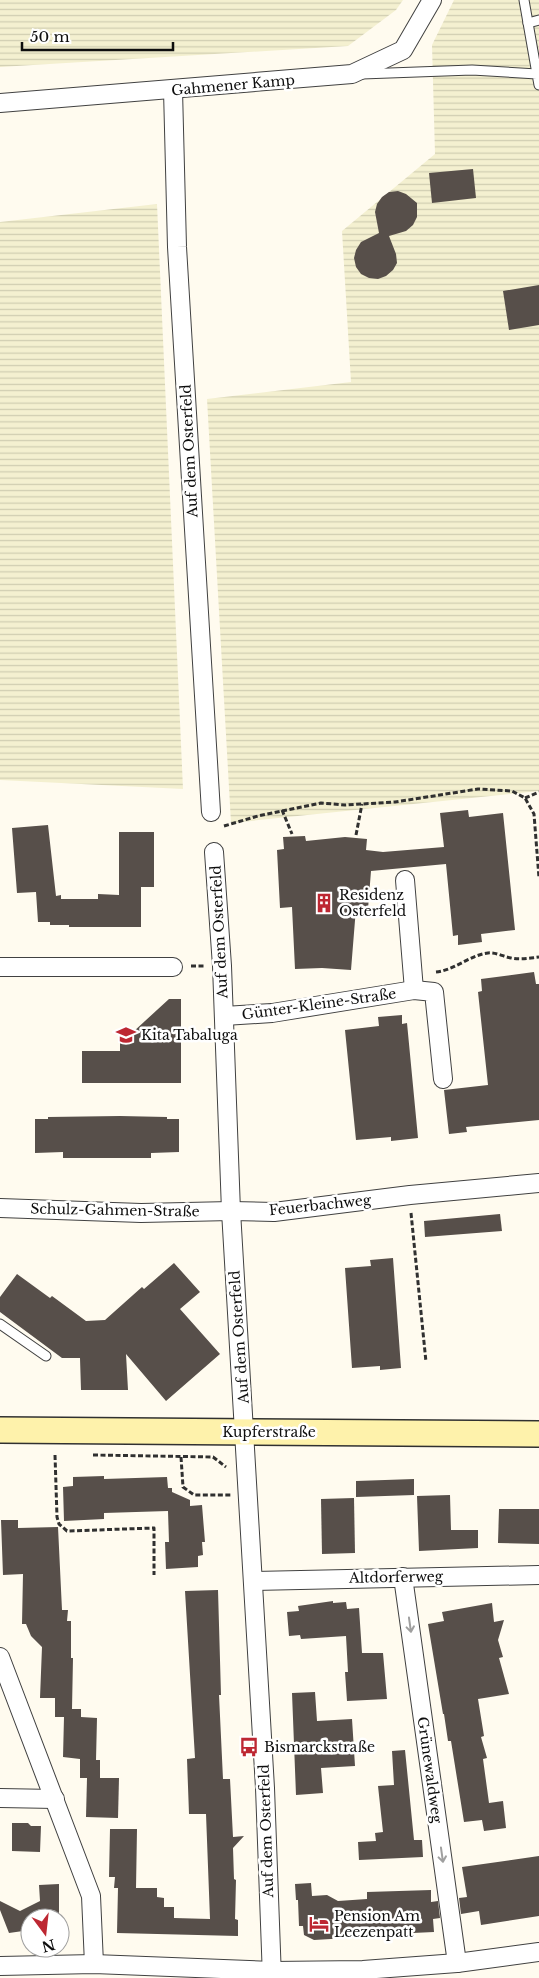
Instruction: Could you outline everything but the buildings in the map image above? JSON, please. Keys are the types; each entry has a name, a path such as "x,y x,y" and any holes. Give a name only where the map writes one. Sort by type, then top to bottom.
{"street":[{"name":"Gahmener Kamp","path":"0,103 352,74 403,50 432,0"},
{"name":"Auf dem Osterfeld","path":"173,90 177,247 211,812"},
{"name":"Auf dem Osterfeld","path":"214,852 222,966 231,1211 264,1780 272,1974"},
{"path":"406,880 414,983"},
{"path":"0,967 173,966"},
{"name":"Günter-Kleine-Straße","path":"224,1016 272,1013 414,983 434,992 443,1080"},
{"name":"Feuerbachweg","path":"231,1211 274,1212 410,1195 539,1183"},
{"name":"Schulz-Gahmen-Straße","path":"0,1208 141,1213 231,1211"},
{"name":"Kupferstraße","path":"0,1430 539,1434"},
{"name":"Altdorferweg","path":"252,1581 539,1575"},
{"name":"Grünewaldweg","path":"403,1577 457,1963"},
{"path":"0,1657 91,1896 94,1964"},
{"path":"0,1798 55,1799"},
{"path":"0,1966 94,1964 272,1974 457,1963 539,1952"}],"lane":[{"path":"524,0 539,85"},
{"path":"528,23 539,20"},
{"path":"352,74 472,70 537,74"},
{"path":"0,1324 46,1356"}],"path":[{"path":"222,827 282,810 321,803 362,804 395,802 478,789 512,791 525,798 534,814 539,878"},
{"path":"525,798 539,792"},
{"path":"356,835 362,804"},
{"path":"282,810 292,834"},
{"path":"414,983 479,955 491,952 513,958 539,957"},
{"path":"173,966 222,966"},
{"path":"410,1195 426,1362"},
{"path":"46,1454 64,1455"},
{"path":"55,1454 57,1517 59,1524 67,1531 154,1528 154,1575"},
{"path":"84,1455 213,1457 226,1465 228,1472"},
{"path":"181,1457 183,1487 194,1495 234,1495 234,1490"}],"shaded area":[{"path":"0,0 403,0 396,10 348,46 0,67"},
{"path":"454,0 539,0 539,791 231,823 207,399 351,382 342,231 435,154 432,45"},
{"path":"157,204 183,789 0,780 0,222"}],"place":[{"name":"Residenz Osterfeld","path":"324,903"},
{"name":"Kita Tabaluga","path":"126,1035"},
{"name":"Bismarckstraße","path":"249,1747"},
{"name":"Pension Am Leezenpatt","path":"319,1924"}]}
